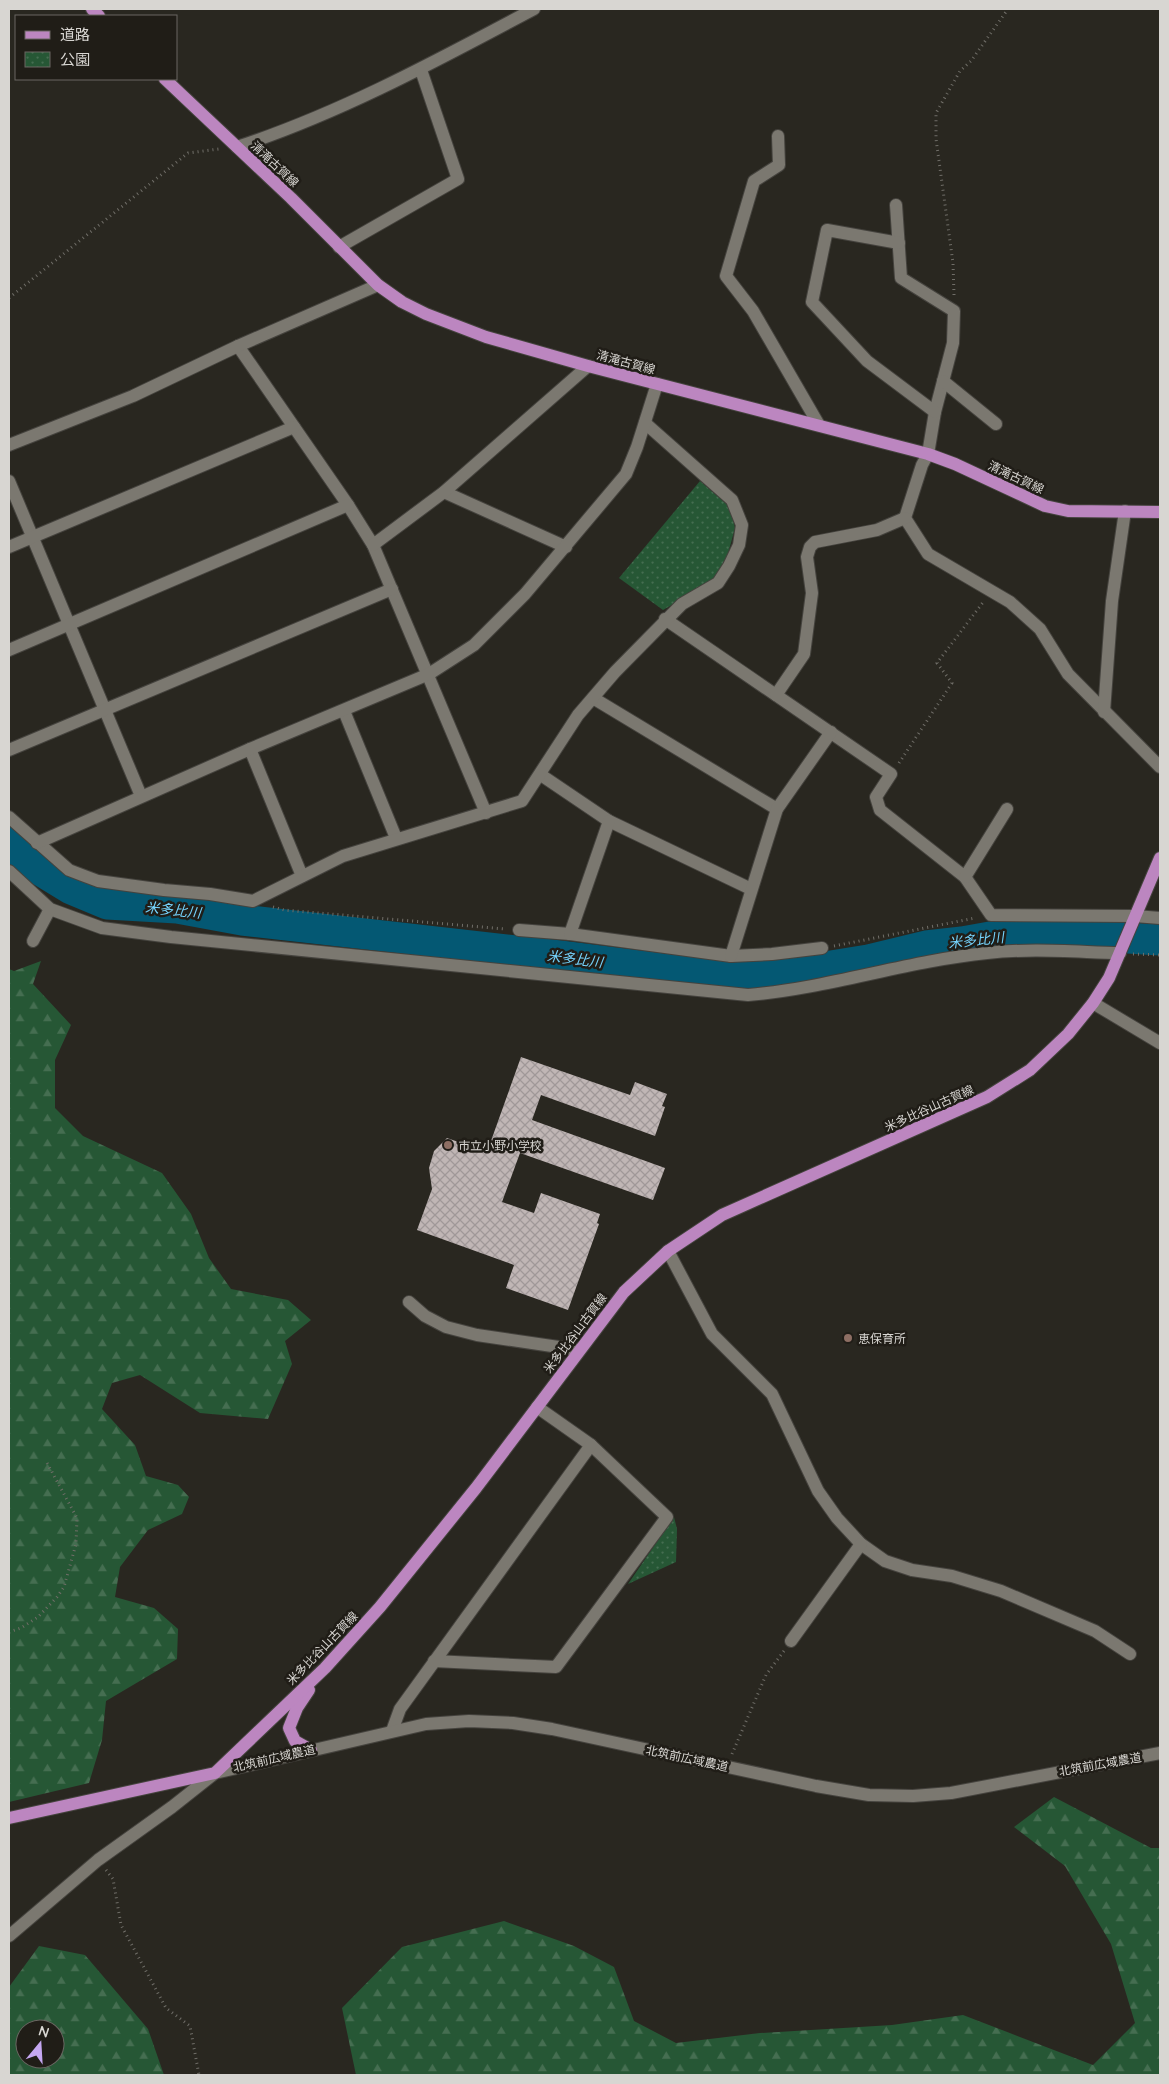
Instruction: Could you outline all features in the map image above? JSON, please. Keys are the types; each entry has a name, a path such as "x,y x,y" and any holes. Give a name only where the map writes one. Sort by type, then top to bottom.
{"main road":[{"name":"清滝古賀線","path":"166,80 378,285 402,302 435,317 486,337 588,366 928,454 955,464 1045,506 1068,511 1160,512"},
{"name":"米多比谷山古賀線","path":"215,1773 325,1668 398,1584 476,1488 624,1292 668,1251 722,1215 987,1096 1030,1070 1068,1034 1093,1003 1109,978 1160,858"},
{"path":"310,1750 295,1741 289,1728 297,1708 325,1668"},
{"path":"9,1818 215,1773"}],"street":[{"path":"237,147 287,131 420,70 534,9"},
{"path":"338,247 458,179 420,70"},
{"path":"778,136 779,165 754,181 726,276 753,311 819,425"},
{"path":"776,695 804,654 812,593 807,557 810,547 815,542 877,530 905,518 922,465 928,454 935,412 953,343 954,311 901,278 896,204"},
{"path":"899,243 828,230 812,302 867,361 935,412"},
{"path":"9,445 133,396 238,346 378,285"},
{"path":"238,346 348,505 373,545 486,813"},
{"path":"373,545 444,492 588,366"},
{"path":"943,381 996,424"},
{"path":"37,843 250,749 429,674 474,645 525,594 626,474 657,384"},
{"path":"9,817 69,870 98,881 253,901 343,856 396,838 522,801 578,715 665,619 682,604 718,583 739,545 742,525 732,500 645,423"},
{"path":"9,547 294,427"},
{"path":"9,481 142,796"},
{"path":"444,492 566,547"},
{"path":"9,650 348,505"},
{"path":"1104,712 1112,601 1125,511"},
{"path":"905,518 928,554 1010,602 1040,629 1068,674 1160,767"},
{"path":"9,750 392,589"},
{"path":"665,619 891,774 876,797 880,810 964,877 990,915 1160,918"},
{"path":"593,698 777,809"},
{"path":"344,711 396,838"},
{"path":"731,956 777,809 832,732"},
{"path":"250,749 302,876"},
{"path":"540,776 609,821 752,889"},
{"path":"964,877 1008,809"},
{"path":"570,934 609,821"},
{"path":"9,871 50,909 102,928 172,937 748,994 788,991 988,953 1049,950 1120,953"},
{"path":"33,941 50,909"},
{"path":"518,930 570,934 731,956 772,954 822,948"},
{"path":"1093,1003 1160,1043"},
{"path":"668,1251 712,1334 772,1394 818,1491 837,1518 861,1544 885,1561 912,1570 952,1576 1001,1591 1095,1630 1130,1654"},
{"path":"409,1302 425,1316 446,1327 477,1334 579,1350"},
{"path":"434,1661 556,1667 667,1517 591,1445 537,1407"},
{"path":"392,1732 400,1709 591,1445"},
{"path":"791,1641 861,1544"},
{"name":"北筑前広域農道","path":"215,1773 392,1732 434,1724 469,1722 513,1723 552,1729 860,1794 913,1796 951,1793 996,1786 1046,1774 1160,1753"},
{"path":"9,1936 98,1860 172,1807 215,1773"}],"path":[{"path":"954,311 953,262 936,140 936,113 960,71 971,61 1008,9"},
{"path":"9,298 188,153 237,147"},
{"path":"891,774 952,683 936,663 992,591"},
{"path":"253,901 284,910 518,930"},
{"path":"822,948 990,915"},
{"path":"1120,953 1160,955"},
{"path":"9,1632 21,1628 38,1617 57,1597 64,1587 76,1544 77,1518 46,1461"},
{"path":"727,1766 766,1675 791,1641"},
{"path":"98,1860 113,1879 121,1925 166,2008 190,2026 199,2075"}],"green space":[{"path":"700,481 731,508 735,528 726,561 712,582 663,610 619,578"},
{"path":"41,961 33,984 71,1025 55,1060 55,1108 83,1136 162,1173 191,1214 209,1258 231,1289 288,1300 311,1320 285,1341 292,1364 268,1419 200,1413 140,1375 112,1383 102,1409 135,1445 146,1476 178,1485 189,1497 182,1514 148,1530 120,1567 115,1597 154,1608 178,1629 177,1659 106,1701 102,1740 89,1783 9,1802 9,969 14,971"},
{"path":"674,1517 677,1529 676,1562 628,1584"},
{"path":"1054,1797 1151,1848 1160,1848 1160,2075 356,2075 342,2008 402,1947 504,1921 574,1946 614,1967 634,2021 676,2043 760,2033 892,2025 963,2015 1093,2065 1135,2023 1111,1944 1065,1866 1014,1827"},
{"path":"39,1946 85,1955 148,2029 164,2075 9,2075 9,1987"}],"building":[{"path":"521,1057 630,1095 635,1082 667,1094 662,1106 665,1107 655,1136 541,1095 532,1120 665,1168 653,1200 520,1153 502,1202 534,1213 541,1193 600,1214 597,1223 599,1224 568,1310 506,1288 514,1265 417,1230 432,1189 429,1168 434,1151 447,1138 487,1152"}],"waterway":[{"name":"米多比川","path":"9,841 30,864 71,889 107,904 177,908 242,920 703,974 762,976 868,960 926,946 990,937 1096,936 1160,940"}],"place":[{"name":"市立小野小学校","path":"448,1145"},
{"name":"恵保育所","path":"848,1338"}]}
